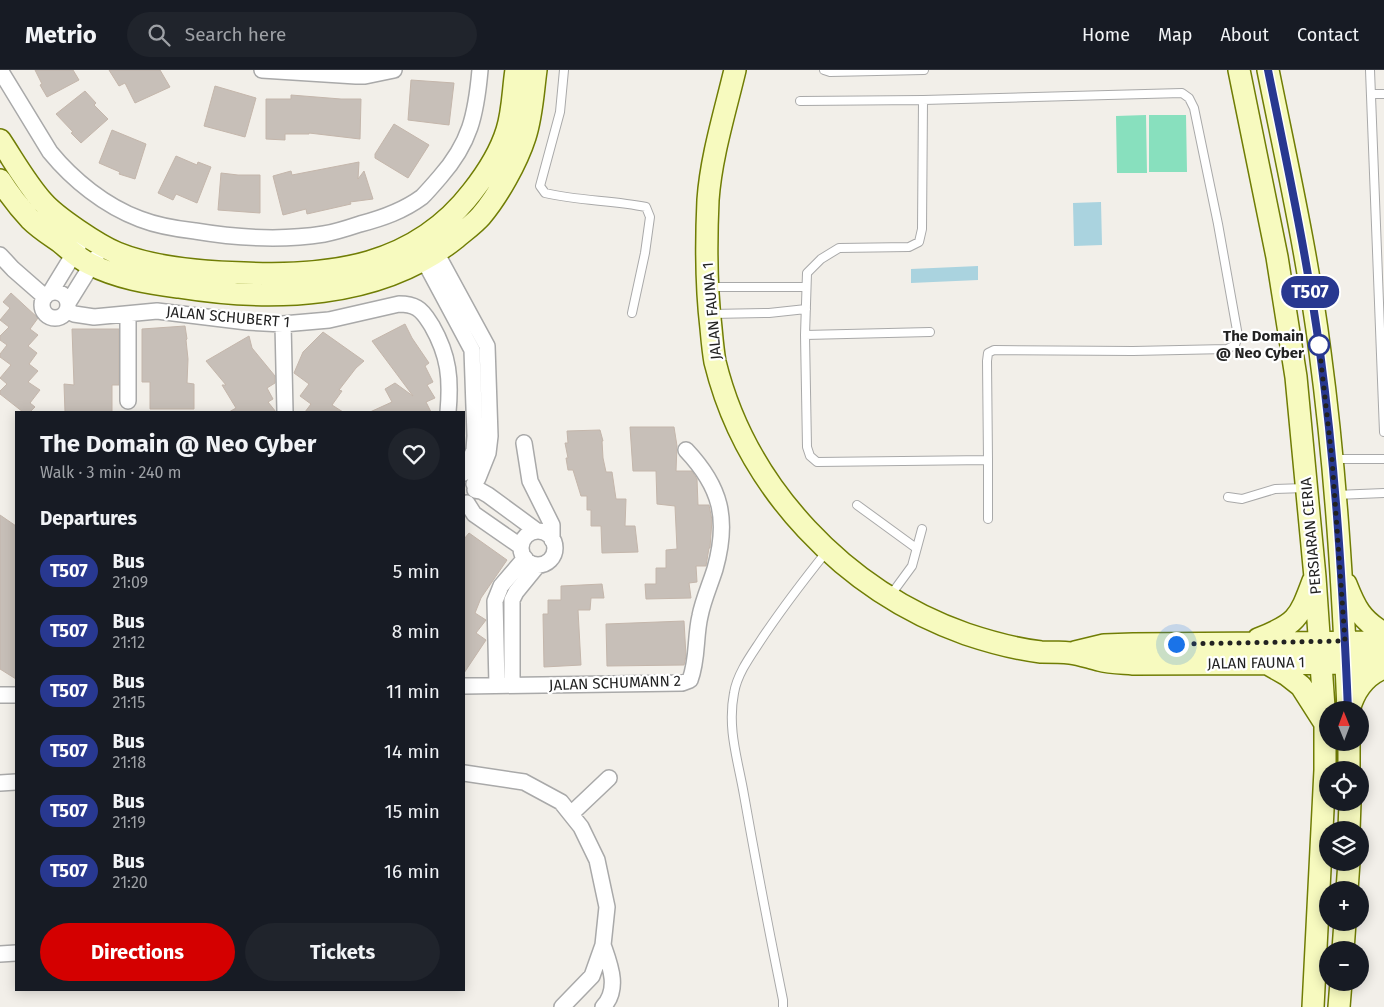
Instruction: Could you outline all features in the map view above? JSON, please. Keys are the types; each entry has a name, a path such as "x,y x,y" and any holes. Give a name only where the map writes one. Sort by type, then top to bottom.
{"street":[{"path":"0,70 50,152 59,163 85,187 113,206 138,219 173,228 242,237 300,237 332,232 391,216 422,196 453,161 466,139 477,102 480,70"},
{"path":"262,70 356,76 366,76 394,70"},
{"path":"0,180 31,220 74,254 92,265 133,279 150,283 237,294 274,295 335,290 367,283 410,268 444,224 464,203 484,177 499,150 507,129 516,70"},
{"path":"0,140 19,172 44,204 85,234 117,253 142,262 221,272 258,274 327,272 383,258 404,250 425,248 480,218 496,197 525,137 536,70"},
{"name":"JALAN FAUNA 1","path":"735,70 717,146 708,198 707,287 715,360 729,408 752,455 785,504 827,552 889,598 926,618 1008,646 1040,652 1072,653 1102,661 1177,665 1264,662 1320,652"},
{"name":"PERSIARAN CERIA","path":"1239,70 1277,257 1296,377 1315,577 1324,701"},
{"name":"PERSIARAN CERIA","path":"1268,70 1301,237 1320,352 1332,459 1348,701"},
{"path":"85,234 43,300 42,308 47,315 58,317 65,313 103,246"},
{"path":"425,248 486,346 490,436 488,453 481,471 468,488"},
{"path":"1,258 48,294 60,293 65,297 68,306"},
{"name":"JALAN SCHUBERT 1","path":"68,306 74,314 94,317 157,311 247,322 283,324 329,320 398,304 417,308 425,315 445,354 450,384 448,411"},
{"path":"128,314 128,400"},
{"path":"283,324 285,411"},
{"path":"524,443 530,481 552,525 552,540"},
{"name":"JALAN SCHUMANN 2","path":"505,685 682,683 690,680 694,671 699,620 720,551 722,531 720,506 715,491 700,466 686,450"},
{"path":"468,488 488,495 537,531 548,534 555,548 551,559 546,562 527,556 474,514 468,488"},
{"path":"505,685 512,600 527,556 524,537 528,533 537,531"},
{"path":"505,685 495,601 501,586 527,556"},
{"path":"1340,570 1358,611 1369,624 1384,633"},
{"path":"1249,643 1280,630 1292,622 1303,608 1315,577"},
{"path":"495,601 512,600"},
{"path":"1320,652 1345,651 1384,642"},
{"name":"JALAN FAUNA 1","path":"1072,653 1104,645 1249,643 1320,652"},
{"path":"1345,651 1384,663"},
{"path":"1264,662 1287,675 1301,686 1319,713"},
{"path":"1352,701 1362,684 1384,668"},
{"path":"465,686 505,685"},
{"path":"0,695 15,695"},
{"name":"PERSIARAN CERIA","path":"1313,1007 1324,803 1325,751"},
{"path":"465,773 524,782 561,802 582,827 597,860 607,907 603,945 592,976 562,1007"},
{"path":"571,814 610,778"},
{"path":"0,783 15,782"},
{"path":"603,945 610,965 613,986 610,1000 603,1007"},
{"path":"0,954 15,953"},
{"path":"1339,1007 1340,991"}],"lane":[{"path":"564,70 560,112 540,186 545,192 559,196 627,203 646,207 650,217 632,313"},
{"path":"824,70 830,72 924,70"},
{"path":"1370,70 1384,432"},
{"path":"800,101 923,100 1182,93 1189,98 1194,108 1218,224 1238,336 1235,345 1227,349 1133,351 994,350 988,353 988,519"},
{"path":"1372,94 1384,94"},
{"path":"923,100 922,229 919,242 909,247 839,248 822,259 807,273 805,335 807,446 810,456 816,462 988,460"},
{"path":"707,287 806,287"},
{"path":"709,314 769,313 806,309"},
{"path":"805,335 930,332"},
{"path":"1332,459 1384,459"},
{"path":"1228,497 1242,499 1275,489 1307,488"},
{"path":"1334,494 1384,494"},
{"path":"857,506 916,548"},
{"path":"889,598 912,566 922,529"},
{"path":"783,1007 743,789 732,743 731,716 734,692 745,665 802,582 827,552"}],"green space":[{"path":"1146,115 1147,173 1117,173 1116,116"},
{"path":"1149,115 1186,115 1187,172 1149,172"}],"water":[{"path":"1101,202 1102,245 1074,246 1073,203"},
{"path":"978,266 978,280 911,283 911,269"}],"building":[{"path":"35,70 73,70 79,80 47,97 40,85 42,84"},
{"path":"109,70 160,70 170,87 135,103 125,83 119,86"},
{"path":"411,80 454,83 449,125 408,120"},
{"path":"215,86 256,98 245,137 204,126"},
{"path":"85,91 96,103 94,105 108,119 81,143 56,114"},
{"path":"291,95 361,99 360,139 309,133 285,134 285,140 266,139 266,99 291,99"},
{"path":"394,124 429,145 408,178 375,158 375,154"},
{"path":"112,130 146,144 135,179 119,174 120,172 99,163"},
{"path":"176,156 197,165 198,162 211,167 197,203 176,194 173,200 158,193"},
{"path":"359,162 358,179 364,171 373,199 350,202 351,204 307,214 306,209 283,215 273,176 291,171 292,175"},
{"path":"221,173 260,175 260,213 218,210"},
{"path":"11,293 38,318 30,329 38,335 28,346 37,353 29,364 38,371 28,382 40,390 30,403 35,407 31,411 22,411 0,394 0,391 7,384 0,378 11,365 0,357 0,354 7,345 0,340 0,336 9,327 0,320 10,308 3,302"},
{"path":"405,324 429,363 425,366 433,382 427,385 435,398 426,402 430,411 372,411 392,402 385,389 395,383 413,396 372,341"},
{"path":"185,326 188,359 187,383 194,384 194,409 150,409 150,382 142,382 142,329"},
{"path":"72,329 119,329 119,385 112,385 112,411 65,411 64,384 74,385"},
{"path":"323,332 364,361 339,390 342,391 332,405 341,411 306,411 311,404 300,396 309,384 294,373 303,352"},
{"path":"249,336 252,348 275,376 275,383 267,388 273,399 268,402 275,411 231,411 236,408 222,385 226,385 206,361"},
{"path":"630,427 674,427 677,446 676,471 692,471 697,479 698,505 709,505 712,520 710,548 706,566 696,566 697,582 689,583 691,598 646,599 645,584 656,584 656,568 666,568 666,550 677,549 675,506 657,504 656,471 633,471"},
{"path":"600,430 606,472 612,472 616,499 626,499 625,526 635,526 638,552 602,553 601,526 591,526 591,510 587,510 587,496 581,496 573,470 568,470 565,443 568,443 567,431"},
{"path":"0,515 15,525 15,678 0,669"},
{"path":"469,533 507,560 481,598 475,613 486,620 476,633 486,640 465,672 465,538"},
{"path":"602,584 604,598 591,598 590,610 578,610 581,665 544,667 543,614 548,614 548,600 561,600 561,586"},
{"path":"684,621 686,656 684,665 607,666 606,624"}],"bus line":[{"name":"T507","path":"1268,70 1300,227 1320,352 1332,459 1348,701"}],"place":[{"name":"The Domain @ Neo Cyber","path":"1319,345"}],"route":[{"path":"1176,644 1345,641 1332,459 1319,345"}]}
